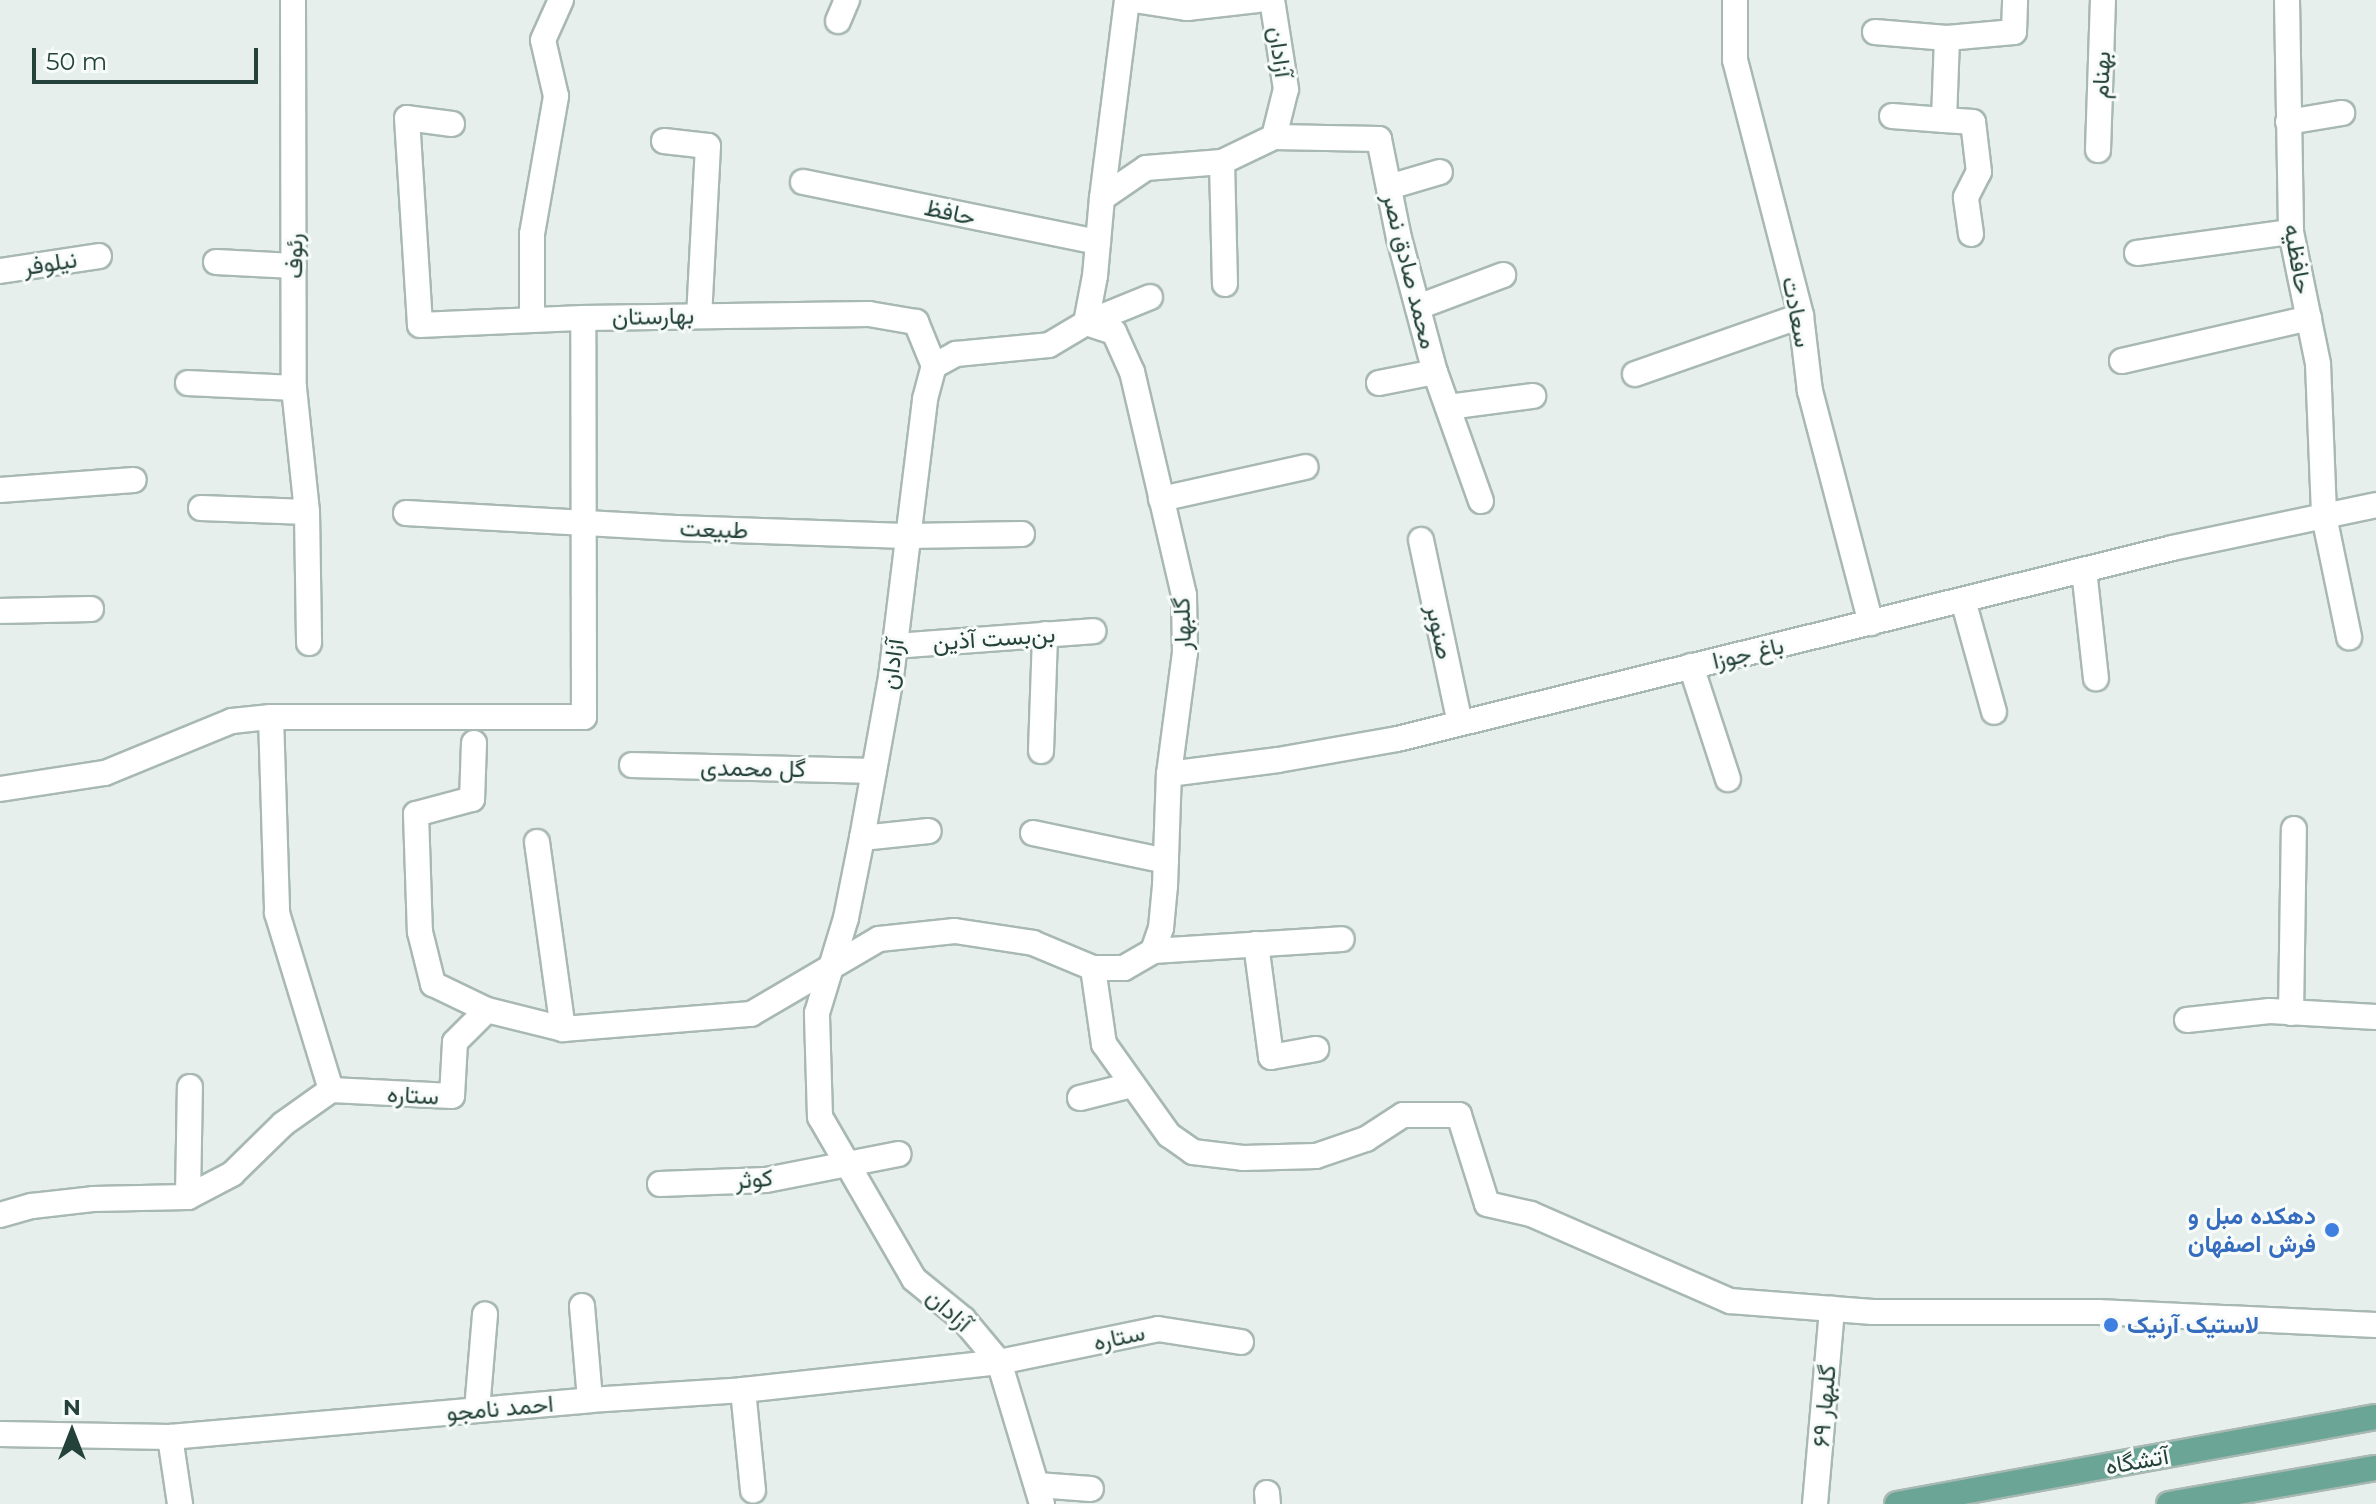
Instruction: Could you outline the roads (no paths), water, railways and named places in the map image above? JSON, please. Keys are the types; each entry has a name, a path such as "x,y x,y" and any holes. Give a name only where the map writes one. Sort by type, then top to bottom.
{"main road":[{"name":"آتشگاه","path":"1897,1504 1970,1498 2376,1417"},
{"name":"آتشگاه","path":"2169,1504 2376,1468"}],"street":[{"name":"رئوف","path":"293,0 294,388 307,512 309,643"},
{"path":"532,319 532,234 556,96 543,40 561,0"},
{"path":"1086,323 1127,0"},
{"name":"آزادان","path":"1134,0 1187,8 1258,0"},
{"name":"آزادان","path":"1272,0 1286,89 1274,137"},
{"name":"سعادت","path":"1735,0 1735,60 1801,316 1810,391 1871,623"},
{"path":"1875,32 1947,38 2014,32 2015,0"},
{"name":"بهنام","path":"2098,150 2103,0"},
{"name":"حافظیه","path":"2287,0 2291,232 2318,364 2324,516 2349,637"},
{"path":"1944,120 1947,38"},
{"path":"2288,122 2342,113"},
{"path":"1892,116 1973,122 1979,172 1966,197 1971,234"},
{"path":"452,124 407,118 420,325 583,318"},
{"path":"1102,198 1146,168 1222,162 1274,137"},
{"name":"محمد صادق نصر","path":"1274,137 1379,139 1435,372 1481,501"},
{"path":"664,141 708,146 699,316"},
{"path":"1222,162 1225,284"},
{"path":"1389,187 1440,172"},
{"name":"حافظ","path":"803,182 1098,242"},
{"path":"2137,253 2291,232"},
{"name":"نیلوفر","path":"0,271 99,256"},
{"path":"216,262 294,266"},
{"path":"1418,307 1503,275"},
{"path":"934,366 956,354 1049,345 1086,323 1150,297"},
{"name":"بهارستان","path":"271,717 584,717 583,318 869,314 916,322 934,366"},
{"path":"1635,374 1801,316"},
{"path":"2122,361 2309,318"},
{"name":"گلبهار","path":"1086,323 1114,332 1132,372 1184,595 1185,653 1169,774 1161,928 1153,951"},
{"name":"آزادان","path":"934,366 925,399 895,646 862,838 846,918 817,1013 820,1117 914,1279 963,1319 999,1362 1039,1494"},
{"path":"1379,383 1435,372"},
{"path":"188,383 294,388"},
{"path":"1448,407 1533,396"},
{"path":"1161,499 1305,467"},
{"path":"0,490 134,480"},
{"name":"باغ جوزا","path":"1169,774 1278,760 1397,739 2084,570 2376,505"},
{"path":"201,508 307,512"},
{"name":"طبیعت","path":"406,513 909,536 1022,534"},
{"name":"صنوبر","path":"1421,540 1460,723"},
{"path":"2084,570 2096,678"},
{"path":"1963,600 1994,712"},
{"path":"0,611 91,609"},
{"name":"بن‌بست آذین","path":"895,646 1093,631"},
{"path":"1041,751 1045,634"},
{"path":"1691,666 1728,779"},
{"path":"0,789 105,773 232,721 271,717 277,913 331,1090 283,1124 232,1174 188,1197 93,1199 32,1206 0,1215"},
{"path":"474,743 472,799 416,814 420,932 433,984 487,1010 563,1029 751,1014 879,939 955,931 1033,943 1093,968 1124,968 1153,951 1342,939"},
{"name":"گل محمدی","path":"632,765 874,771"},
{"path":"2291,1013 2294,829"},
{"path":"862,838 929,831"},
{"path":"1033,833 1166,861"},
{"path":"537,842 563,1029"},
{"path":"1256,944 1271,1057 1316,1049"},
{"path":"1093,968 1104,1044 1169,1135 1193,1152 1243,1158 1316,1156 1366,1139 1403,1115 1459,1115 1487,1204 1531,1214 1730,1301 1832,1309 2098,1312 2376,1325"},
{"name":"ستاره","path":"331,1090 452,1096 455,1042 487,1010"},
{"path":"2187,1020 2270,1011 2376,1017"},
{"path":"1080,1098 1132,1085"},
{"path":"188,1197 190,1087"},
{"name":"کوثر","path":"660,1184 766,1180 898,1154"},
{"path":"582,1306 590,1400"},
{"name":"۶۹ گلبهار","path":"1815,1504 1832,1309"},
{"path":"477,1410 485,1314"},
{"name":"ستاره","path":"999,1362 1158,1329 1241,1342"},
{"name":"احمد نامجو","path":"0,1434 170,1437 590,1400 743,1390 999,1362"},
{"path":"743,1390 753,1491"},
{"path":"170,1437 180,1504"},
{"path":"1039,1494 1091,1489"}],"place":[{"name":"دهکده مبل و فرش اصفهان","path":"2332,1230"},
{"name":"لاستیک آرنیک","path":"2111,1325"}]}
